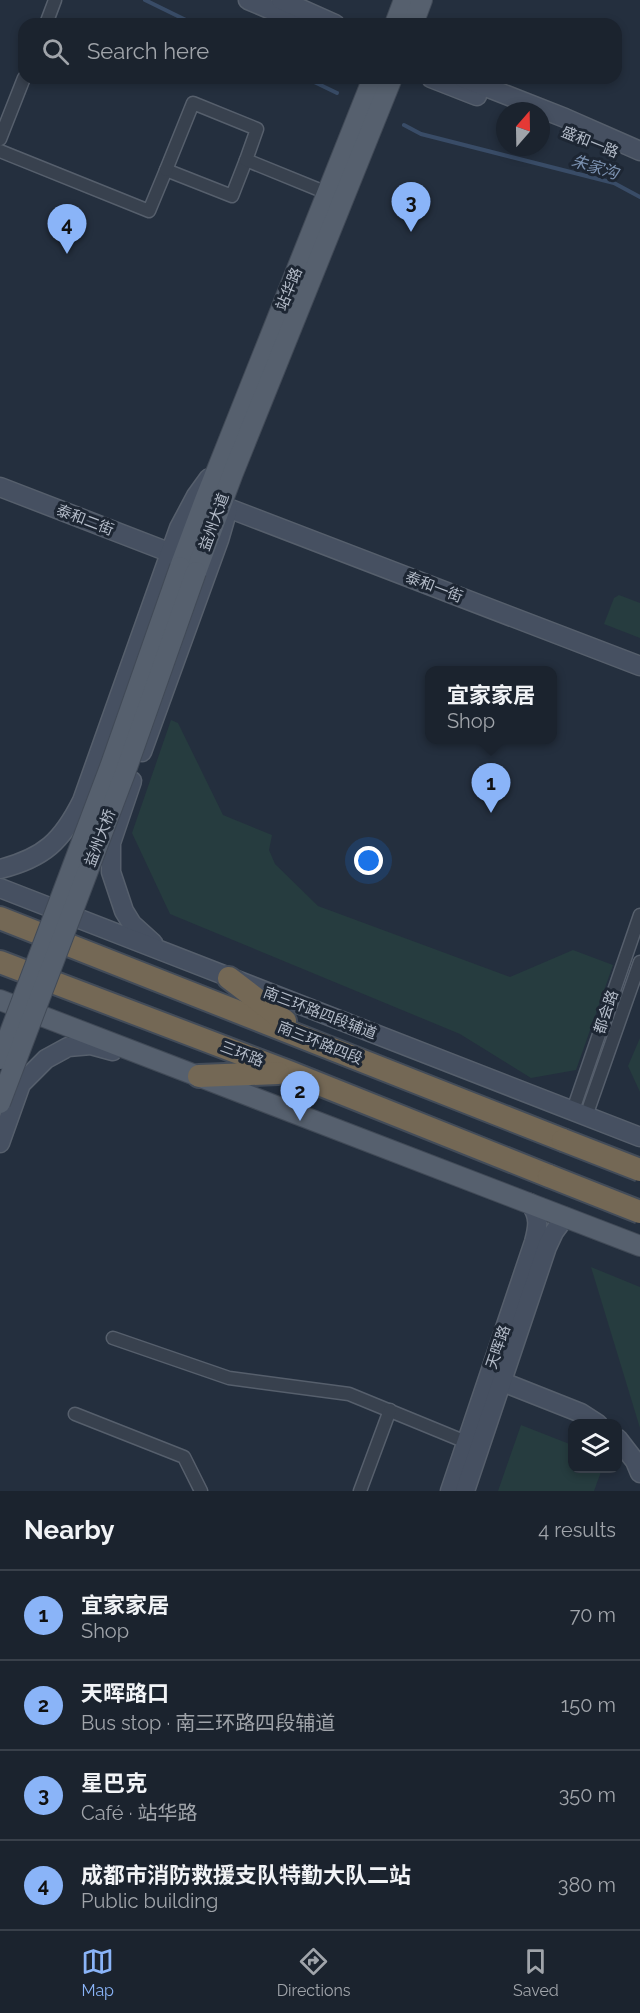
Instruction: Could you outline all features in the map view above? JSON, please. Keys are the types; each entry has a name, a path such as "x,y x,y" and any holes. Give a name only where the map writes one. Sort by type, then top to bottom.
{"highway":[{"name":"南三环路四段","path":"0,918 640,1170"},
{"name":"三环路","path":"0,962 289,1072 640,1212"},
{"path":"229,978 305,1037"},
{"path":"199,1076 289,1072"}],"main road":[{"path":"397,18 404,0"},
{"path":"415,18 422,0"},
{"name":"站华路","path":"225,470 327,193 371,84"},
{"name":"站华路","path":"204,500 225,470 389,84"},
{"name":"益州大道","path":"182,564 225,470"},
{"name":"益州大道","path":"182,564 204,500"},
{"name":"益州大桥","path":"0,1059 110,767 182,564"},
{"name":"益州大桥","path":"0,1103 125,773 182,564"},
{"path":"0,1000 640,1246"}],"street":[{"path":"48,18 55,0"},
{"path":"249,0 290,18"},
{"path":"280,0 322,18"},
{"path":"0,139 22,84"},
{"path":"446,84 496,104"},
{"name":"盛和一路","path":"478,84 640,151"},
{"path":"0,151 149,211 193,103 257,129 232,196 166,170"},
{"name":"盛和一路","path":"550,126 640,162"},
{"path":"246,160 327,193"},
{"path":"160,951 132,924 124,911 111,872 111,843 219,540 228,508 225,470"},
{"path":"0,869 25,862 45,851 64,833 72,820 182,564 179,528 189,508 225,470"},
{"name":"泰和二街","path":"0,487 182,564"},
{"name":"泰和一街","path":"228,508 640,666"},
{"path":"72,820 75,846 84,852 102,853 111,843"},
{"name":"南三环路四段辅道","path":"0,888 640,1137"},
{"name":"都会路","path":"579,1113 640,915"},
{"name":"都会路","path":"579,1113 640,962"},
{"path":"0,1143 21,1084 46,1059 68,1047 90,1045 199,1076"},
{"name":"天晖路","path":"465,1491 538,1227 537,1213 530,1203"},
{"name":"天晖路","path":"450,1491 466,1442 495,1379 547,1247 554,1232 566,1217"},
{"path":"113,1338 229,1378 349,1394 466,1442"},
{"path":"495,1379 581,1413 590,1419"},
{"path":"360,1491 390,1410"},
{"path":"75,1414 184,1457 201,1491"},
{"path":"622,1444 640,1473"}],"green space":[{"path":"619,595 640,603 640,638 604,624 614,598"},
{"path":"171,720 178,723 223,815 272,835 269,850 275,864 318,906 510,977 573,950 613,965 576,1070 531,1078 460,1034 170,914 132,833"},
{"path":"640,1038 640,1092 628,1066"},
{"path":"591,1267 640,1287 640,1428"},
{"path":"521,1425 568,1443 568,1473 601,1473 594,1491 498,1491"}],"waterway":[{"name":"朱家沟","path":"145,0 182,18"},
{"name":"朱家沟","path":"318,84 337,93"},
{"name":"朱家沟","path":"404,125 421,134 614,183 640,197"}],"place":[{"name":"星巴克","path":"411,232"},
{"name":"成都市消防救援支队特勤大队二站","path":"67,254"},
{"name":"宜家家居","path":"491,813"},
{"name":"天晖路口","path":"300,1121"}]}
